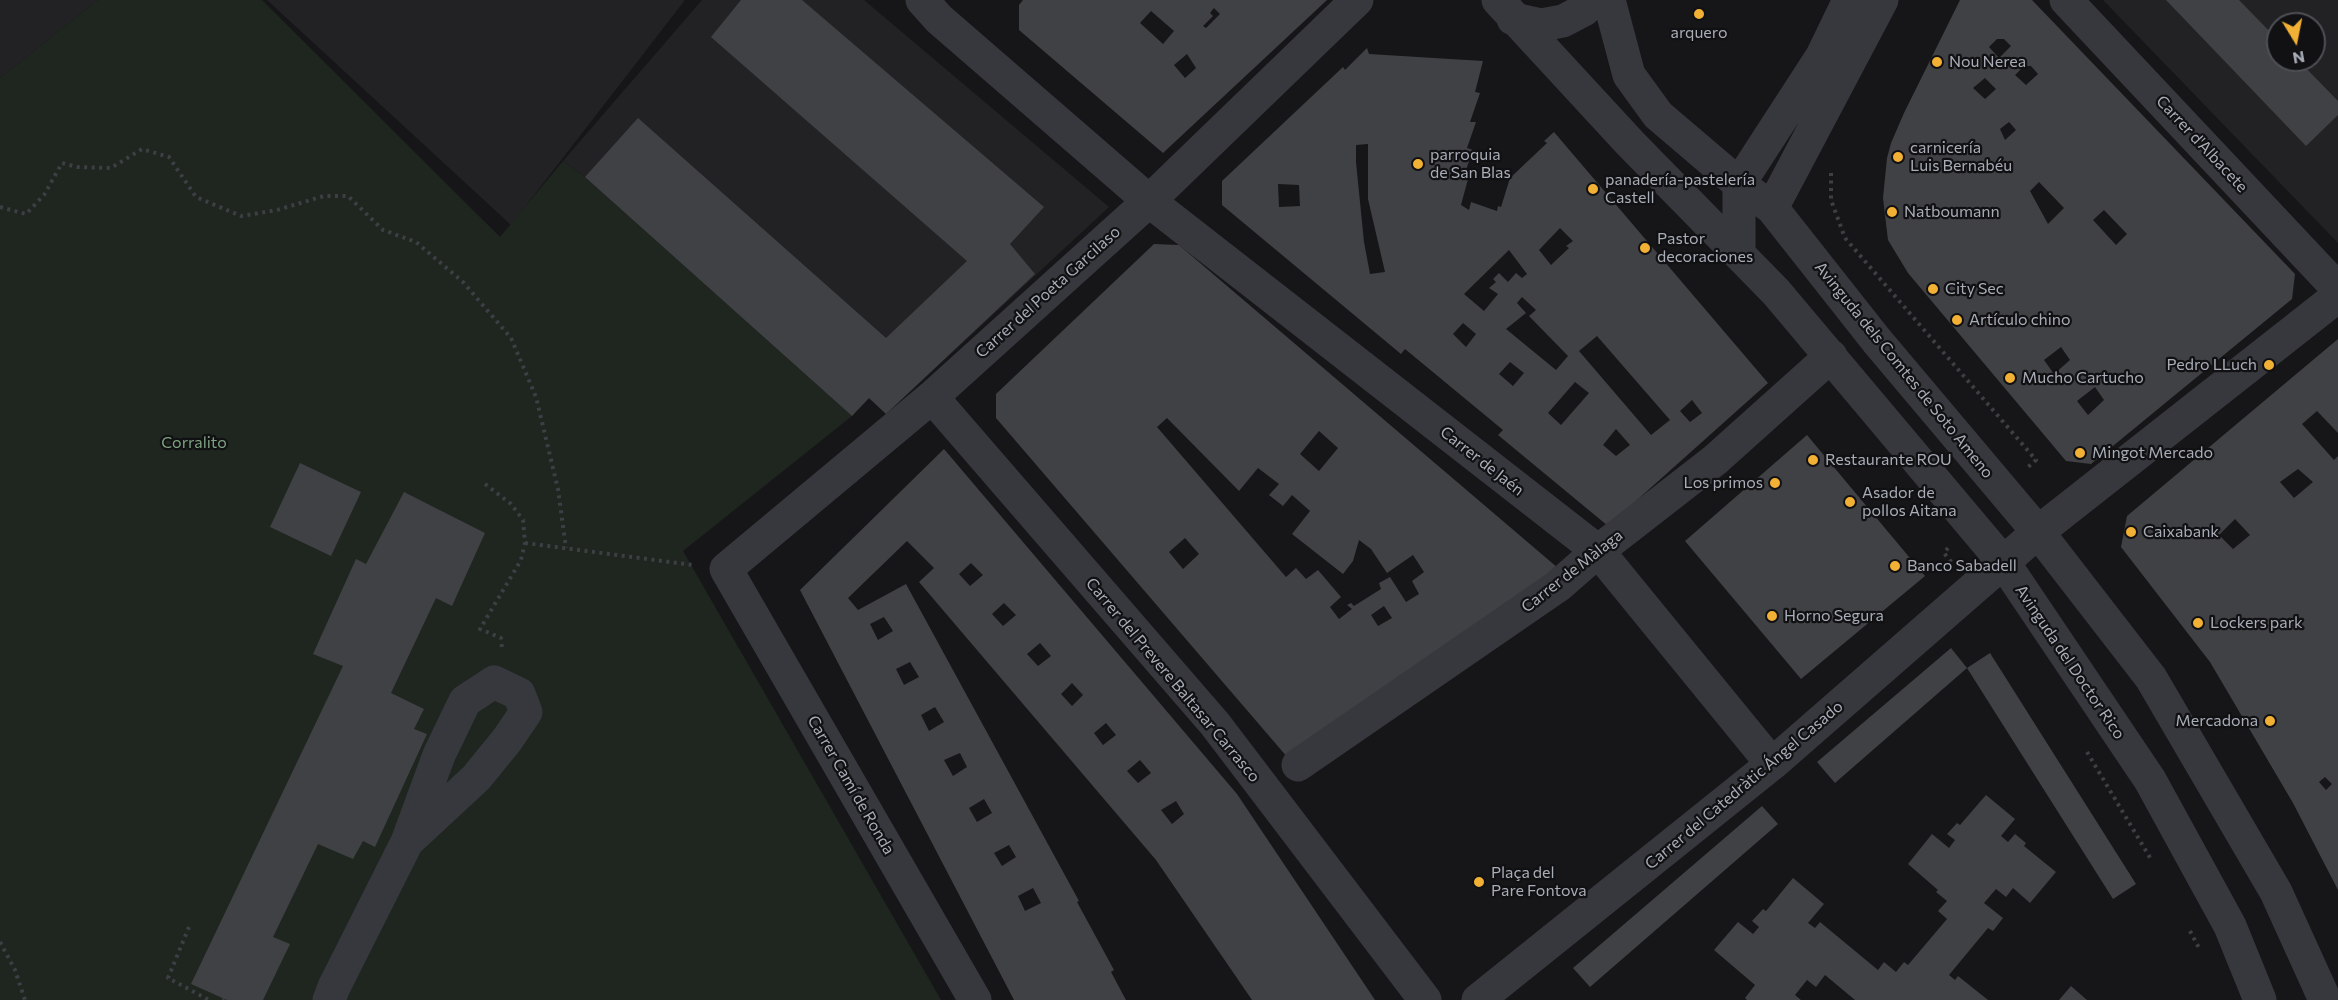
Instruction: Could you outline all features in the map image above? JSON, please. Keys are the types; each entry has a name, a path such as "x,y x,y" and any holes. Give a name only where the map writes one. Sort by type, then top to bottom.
{"street":[{"name":"Carrer del Poeta Garcilaso","path":"726,569 932,398 1149,201 1357,0"},
{"path":"1506,10 1541,24 1563,21 1584,10 1593,0"},
{"name":"Avinguda dels Comtes de Soto Ameno","path":"1608,0 1629,75 1634,83 1658,115 1739,195"},
{"path":"1739,253 1739,195 1822,56 1849,0"},
{"path":"1772,208 1882,0"},
{"name":"Carrer d'Albacete","path":"2066,0 2338,289"},
{"name":"Carrer de Jaén","path":"940,6 1149,201 1598,551 1772,764"},
{"path":"1506,10 1630,143 1739,253 1831,356"},
{"name":"Avinguda dels Comtes de Soto Ameno","path":"1630,143 1675,153 1739,195 1772,208 1877,341 2038,532"},
{"name":"Carrer del Catedràtic Ángel Casado","path":"1478,1000 1772,764 2038,532 2338,296"},
{"name":"Carrer de Màlaga","path":"1298,765 1558,586 1598,551 1715,460 1831,356"},
{"name":"Avinguda del Doctor Rico","path":"1831,356 2004,563 2150,780 2230,926 2260,1000"},
{"name":"Carrer del Prevere Baltasar Carrasco","path":"932,398 1215,724 1425,1000"},
{"path":"2038,532 2151,678 2276,892 2325,1000"},
{"name":"Carrer Camí de Ronda","path":"726,569 975,1000"},
{"path":"329,1000 333,987 407,842 439,755 465,702 494,682 519,694 526,712 507,740 476,778 407,842"}],"path":[{"path":"0,207 26,214 44,195 62,163 77,167 111,168 142,149 169,157 196,197 240,216 277,210 324,196 348,196 382,230 416,242 463,282 511,338 536,397 558,489 566,548"},
{"path":"1832,163 1831,200 1845,238 2036,460"},
{"path":"485,484 511,504 523,520 525,543 521,560 480,629 501,638 502,649 496,662 494,682"},
{"path":"1966,518 1944,553 1973,591"},
{"path":"525,543 726,569"},
{"path":"2081,743 2153,863"},
{"path":"2186,922 2200,951"},
{"path":"189,927 168,978 209,1000"},
{"path":"0,942 15,970 25,1000"}],"shaded area":[{"path":"0,0 98,0 0,78"},
{"path":"267,0 685,0 511,225"},
{"path":"702,0 864,0 1109,207 886,414 869,398 852,416 585,177 563,161"},
{"path":"2103,0 2338,0 2338,243"}],"green space":[{"name":"Corralito","path":"98,0 262,0 500,237 563,161 585,177 852,416 683,551 941,1000 0,1000 0,78"}],"building":[{"path":"741,0 802,0 1044,207 1010,244 1035,274 886,414 869,398 852,416 585,177 638,118 886,338 967,261 711,37"},
{"path":"1023,0 1327,0 1163,153 1019,30 1019,5","holes":["1214,8 1220,14 1206,28 1203,26 1213,16 1210,13","1151,11 1174,31 1163,44 1140,23","1187,54 1196,68 1185,78 1174,65"]},
{"path":"1960,0 2032,0 2295,274 2292,299 2091,464 2066,461 1908,273 1888,240 1883,198 1887,158 1904,113","holes":["1997,39 2004,39 2011,46 1999,58 1989,47","2024,66 2031,66 2038,74 2026,85 2015,75","1985,78 1996,89 1985,99 1973,88","2009,122 2016,130 2005,140 2000,129","2039,182 2064,208 2048,224 2030,191","2104,210 2127,234 2116,245 2093,220","2061,347 2070,360 2054,374 2044,360","2095,387 2104,400 2088,415 2077,401"]},
{"path":"2166,0 2239,0 2266,28 2266,72 2310,72 2338,101 2338,115 2306,146"},
{"path":"1367,48 1369,54 1483,61 1475,92 1480,93 1470,122 1476,122 1467,148 1473,150 1463,178 1468,179 1461,205 1469,210 1471,202 1497,211 1498,206 1501,207 1510,178 1547,143 1544,141 1554,132 1768,383 1608,526 1498,435 1503,430 1405,349 1401,354 1222,205 1222,181 1343,67 1345,70","holes":["1368,144 1368,199 1385,272 1370,274 1364,242 1356,145","1278,184 1299,185 1300,206 1279,207","1560,228 1573,241 1566,246 1569,248 1551,265 1539,250","1509,250 1527,274 1522,278 1516,273 1508,282 1499,273 1493,279 1496,282 1489,288 1498,294 1484,311 1464,294","1522,297 1536,310 1529,316 1568,356 1556,370 1506,329 1526,313 1517,303","1463,323 1476,334 1466,347 1453,334","1597,336 1670,420 1651,435 1579,351","1510,362 1524,373 1513,386 1499,374","1575,382 1589,393 1561,425 1548,413","1692,400 1702,413 1690,422 1680,411","1616,429 1630,445 1616,456 1603,445"]},
{"path":"1154,244 1179,245 1558,568 1288,758 996,418 996,394","holes":["1167,418 1239,491 1258,468 1279,484 1269,495 1283,506 1292,495 1310,511 1292,534 1343,574 1353,561 1359,540 1371,549 1387,573 1413,555 1424,572 1412,581 1419,594 1406,602 1390,577 1379,583 1381,589 1354,606 1351,603 1347,605 1352,609 1339,619 1330,607 1341,597 1318,570 1306,579 1296,568 1286,577 1157,427","1319,431 1338,448 1319,471 1300,454","1185,538 1199,554 1183,569 1169,552","1384,606 1392,618 1378,626 1371,615"]},
{"path":"2338,339 2338,433 2317,411 2302,424 2334,460 2338,456 2338,890 2293,803 2210,662 2121,547 2127,516","holes":["2298,469 2313,482 2294,498 2280,482","2235,519 2250,535 2233,549 2219,535","2325,777 2332,784 2326,790 2319,782"]},
{"path":"1807,435 1925,576 1801,679 1685,541"},
{"path":"944,449 1237,794 1375,1000 1252,1000 1156,860 919,582 934,568 907,541 848,598 858,610 906,584 1079,901 1077,902 1114,970 1111,972 1126,1000 1014,1000 800,590","holes":["971,563 983,575 970,586 959,574","1004,603 1016,615 1003,626 992,614","884,617 893,631 878,640 870,624","1040,643 1051,656 1038,666 1027,654","910,662 919,677 904,685 896,669","1072,683 1083,695 1072,706 1061,694","935,707 944,722 929,731 921,715","1106,723 1116,735 1103,745 1094,733","960,753 967,767 953,776 944,760","1140,760 1151,773 1138,783 1127,771","984,799 992,813 977,822 969,808","1176,801 1184,814 1172,824 1161,810","1009,845 1016,857 1002,866 994,853","1033,888 1041,903 1025,911 1018,896"]},
{"path":"300,463 361,492 331,556 270,527"},
{"path":"404,492 485,533 452,606 436,598 391,693 424,709 414,729 427,734 375,847 363,841 353,859 318,844 273,937 290,944 263,1000 227,1000 191,984 343,666 313,654 356,559 366,564"},
{"path":"1951,648 1967,668 1835,783 1817,762"},
{"path":"1990,653 2136,884 2113,899 1967,668"},
{"path":"1986,795 2015,819 2001,836 2008,842 2015,834 2026,843 2024,846 2056,872 2030,903 2013,888 2006,897 1996,889 1984,903 2003,918 1993,931 1988,928 1949,975 1955,980 1958,976 1988,1000 1855,1000 1825,975 1816,987 1807,980 1795,995 1801,1000 1747,1000 1745,998 1755,985 1714,950 1738,922 1753,934 1759,927 1752,921 1763,909 1766,911 1793,878 1824,904 1808,923 1815,928 1820,922 1878,970 1884,962 1896,972 1904,962 1908,965 1947,919 1938,911 1947,901 1908,864 1932,834 1949,848 1955,840 1947,834 1957,823 1960,825"},
{"path":"1762,806 1778,824 1590,987 1573,968"},
{"path":"2071,986 2087,1000 2059,1000"}],"place":[{"name":"arquero","path":"1699,14"},
{"name":"Nou Nerea","path":"1937,62"},
{"name":"carnicería Luis Bernabéu","path":"1898,157"},
{"name":"parroquia de San Blas","path":"1418,164"},
{"name":"panadería-pastelería Castell","path":"1593,189"},
{"name":"Natboumann","path":"1892,212"},
{"name":"Pastor decoraciones","path":"1645,248"},
{"name":"City Sec","path":"1933,289"},
{"name":"Artículo chino","path":"1957,320"},
{"name":"Pedro LLuch","path":"2269,365"},
{"name":"Mucho Cartucho","path":"2010,378"},
{"name":"Mingot Mercado","path":"2080,453"},
{"name":"Restaurante ROU","path":"1813,460"},
{"name":"Los primos","path":"1775,483"},
{"name":"Asador de pollos Aitana","path":"1850,502"},
{"name":"Caixabank","path":"2131,532"},
{"name":"Banco Sabadell","path":"1895,566"},
{"name":"Horno Segura","path":"1772,616"},
{"name":"Lockers park","path":"2198,623"},
{"name":"Mercadona","path":"2270,721"},
{"name":"Plaça del Pare Fontova","path":"1479,882"}]}
